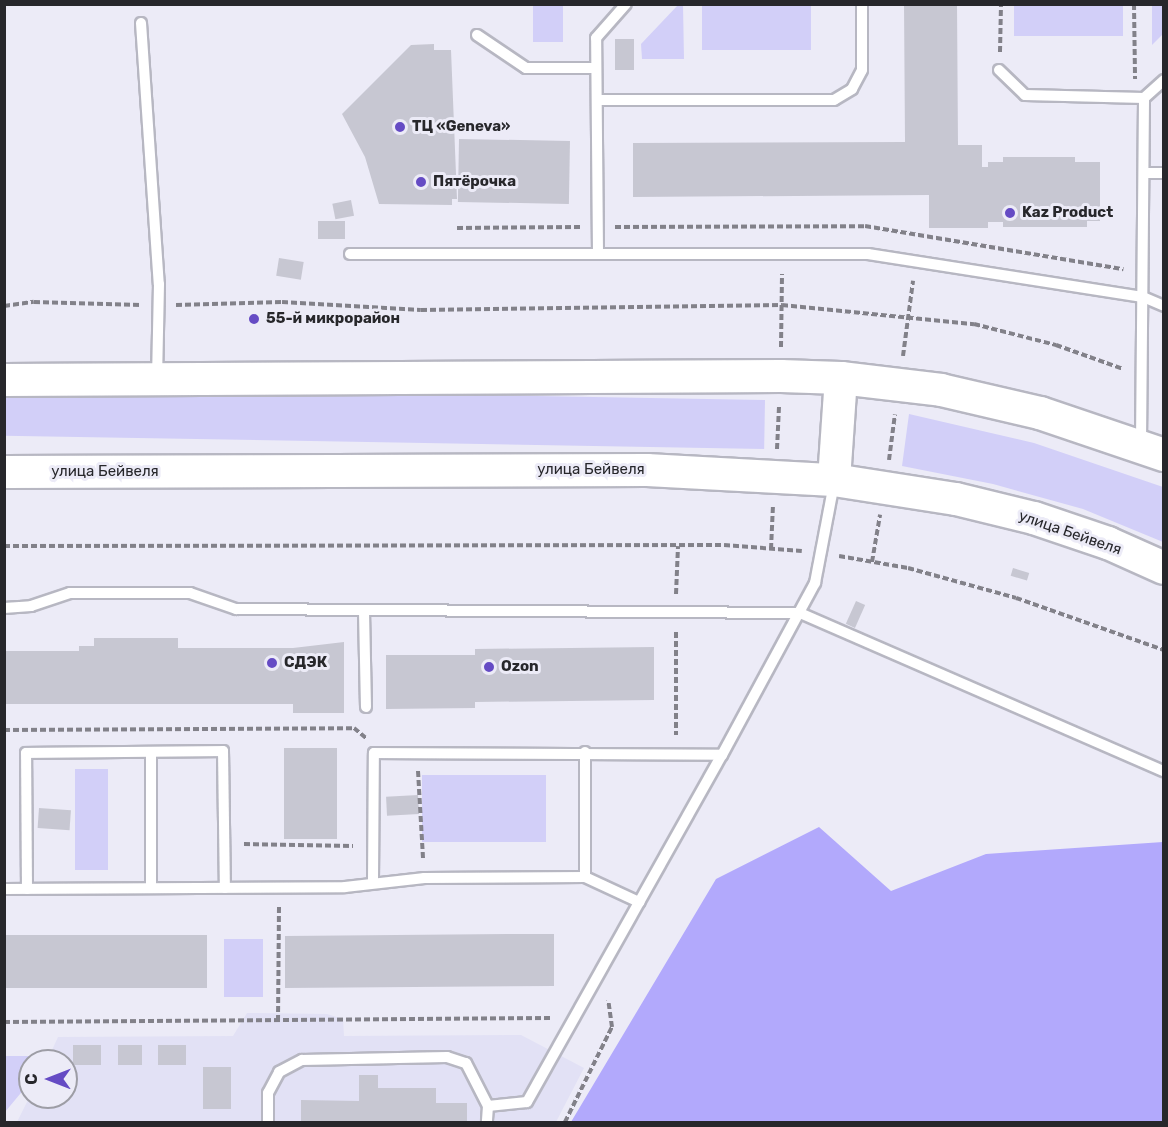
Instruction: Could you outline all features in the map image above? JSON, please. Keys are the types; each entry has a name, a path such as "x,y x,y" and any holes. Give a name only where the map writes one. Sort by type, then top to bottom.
{"main road":[{"path":"4,380 781,375 840,378 941,390 1041,413 1152,451"},
{"path":"834,480 840,378"},
{"name":"улица Бейвеля","path":"4,472 647,470 834,480 956,499 1034,518 1108,543 1164,568"}],"lane":[{"path":"598,253 596,38 626,4"},
{"path":"597,100 834,100 852,89 862,70 862,4"},
{"path":"141,23 158,306 157,380"},
{"path":"477,35 526,68 596,68"},
{"path":"999,70 1025,94 1140,97 1164,80"},
{"path":"1140,97 1145,173 1142,376 1152,451"},
{"path":"1145,173 1164,173"},
{"path":"350,254 868,254 1143,297 1164,306"},
{"path":"488,1106 527,1102 602,964 722,755 815,583 834,480"},
{"path":"4,608 31,606 70,593 190,593 236,609 364,612 800,613 1164,771"},
{"path":"364,612 366,706"},
{"path":"27,889 26,753 223,751 225,888"},
{"path":"151,752 151,887"},
{"path":"373,881 374,753 585,752 722,755"},
{"path":"585,752 585,877"},
{"path":"4,889 345,887 373,881 424,878 585,877 639,902"},
{"path":"268,1122 268,1093 279,1072 302,1060 447,1057 465,1063 488,1106 487,1122"}],"path":[{"path":"999,70 1001,4"},
{"path":"1134,4 1140,97"},
{"path":"4,306 34,302 158,306 282,302 421,310 782,305 974,324 1056,345 1142,376"},
{"path":"4,546 678,546 821,553 908,568 1016,598 1164,650"},
{"path":"676,754 678,546"},
{"path":"4,730 354,728 367,738 377,738"},
{"path":"664,737 676,737"},
{"path":"417,753 424,878"},
{"path":"224,843 375,847"},
{"path":"278,1021 280,888"},
{"path":"565,1122 612,1027 602,964"},
{"path":"4,1022 574,1018"}],"shaded area":[{"path":"533,5 563,5 563,42 533,42"},
{"path":"678,5 683,5 684,59 642,59 641,44"},
{"path":"702,5 811,5 811,50 702,50"},
{"path":"1014,5 1123,5 1123,36 1014,36"},
{"path":"1152,5 1163,5 1164,33 1152,45"},
{"path":"5,387 765,400 764,449 4,436"},
{"path":"909,414 1034,443 1163,487 1163,542 1083,509 993,484 902,466"},
{"path":"75,769 108,769 108,870 75,870"},
{"path":"422,775 546,775 546,842 422,842"},
{"path":"819,827 891,891 986,854 1163,842 1163,1122 571,1122 716,879"},
{"path":"224,939 263,939 263,997 224,997"},
{"path":"247,1013 327,1014 343,1019 344,1036 521,1035 584,1068 556,1122 17,1122 24,1109 78,1109 78,1049 52,1049 58,1037 233,1036"},
{"path":"5,1056 18,1056 18,1096 5,1112"}],"building":[{"path":"904,4 957,4 958,145 982,145 982,167 988,167 988,162 1003,162 1003,157 1075,157 1075,162 1100,162 1100,221 1087,221 1087,227 1003,227 1003,222 988,222 988,228 929,228 929,195 633,197 633,143 905,142"},
{"path":"615,39 634,39 634,70 615,70"},
{"name":"ТЦ «Geneva»","path":"434,44 434,50 451,50 457,199 452,199 452,205 379,204 365,157 342,114 411,45"},
{"path":"459,139 570,141 569,204 458,202"},
{"path":"351,200 354,216 335,219 332,204"},
{"path":"318,221 345,221 345,239 318,239"},
{"path":"279,258 304,262 301,280 276,276"},
{"path":"1013,568 1029,573 1027,581 1011,576"},
{"path":"856,601 865,605 855,628 846,624"},
{"path":"94,638 178,638 178,648 293,648 344,642 344,713 293,713 293,704 4,704 4,651 79,651 79,646 94,646"},
{"path":"654,647 654,700 475,702 475,708 386,709 386,655 475,655 475,649"},
{"path":"284,748 337,748 337,839 284,839"},
{"path":"418,795 419,814 387,816 386,797"},
{"path":"39,808 71,810 70,830 38,828"},
{"path":"554,934 554,986 285,988 285,936"},
{"path":"4,935 207,935 207,988 4,988"},
{"path":"73,1045 101,1045 101,1065 78,1065 78,1049 73,1049"},
{"path":"118,1045 142,1045 142,1065 118,1065"},
{"path":"158,1045 186,1045 186,1065 158,1065"},
{"path":"203,1067 231,1067 231,1109 203,1109"},
{"path":"359,1075 378,1075 378,1088 436,1088 436,1103 467,1103 467,1122 301,1122 301,1100 359,1101"}],"place":[{"name":"ТЦ «Geneva»","path":"400,127"},
{"name":"Пятёрочка","path":"421,182"},
{"name":"Kaz Product","path":"1010,213"},
{"name":"55-й микрорайон","path":"254,319"},
{"name":"СДЭК","path":"272,663"},
{"name":"Ozon","path":"489,667"}]}
